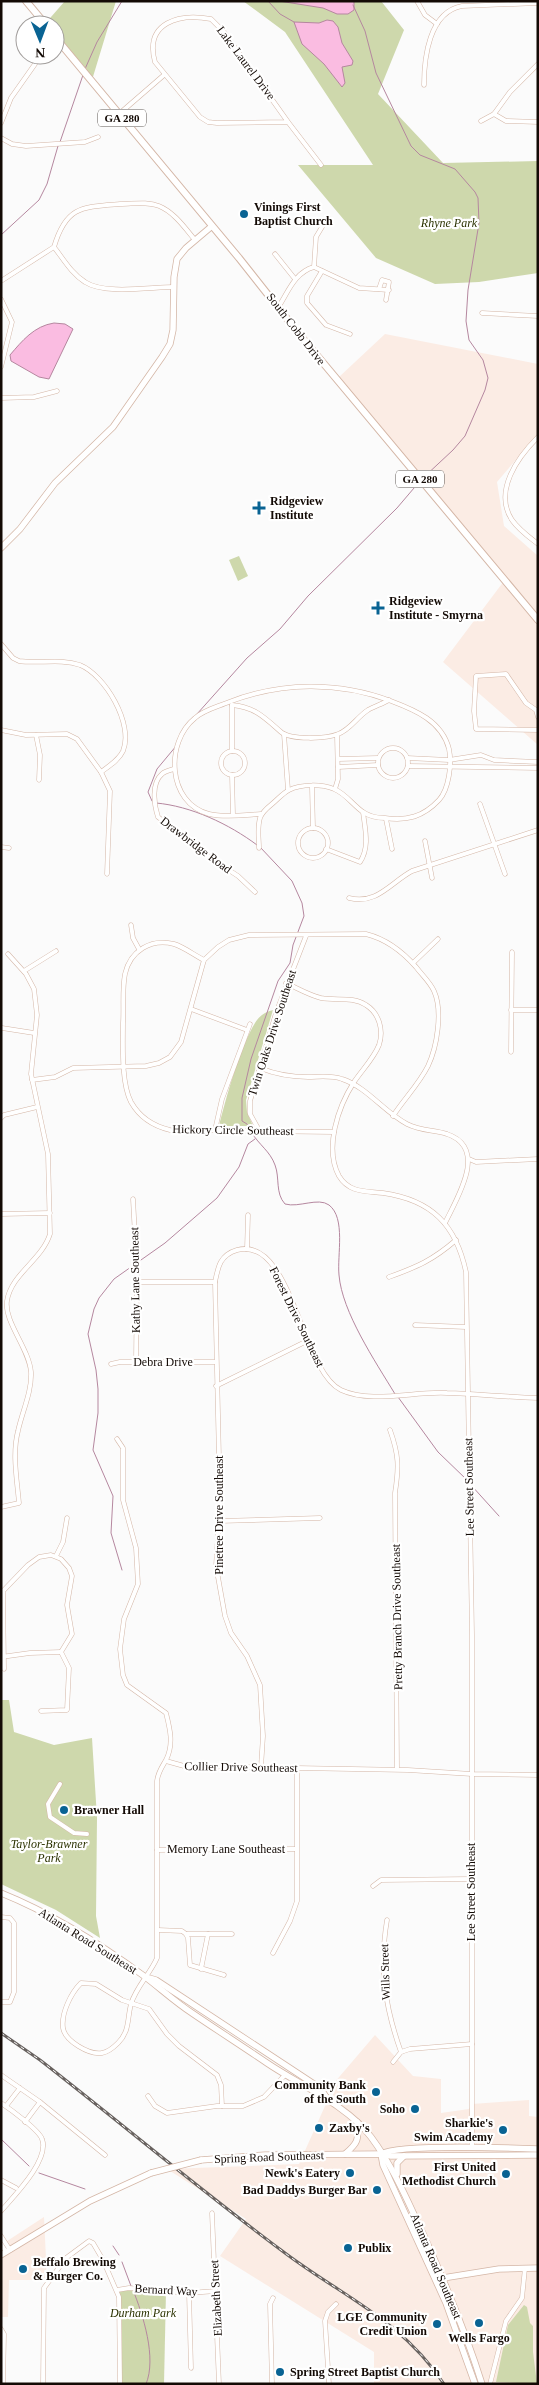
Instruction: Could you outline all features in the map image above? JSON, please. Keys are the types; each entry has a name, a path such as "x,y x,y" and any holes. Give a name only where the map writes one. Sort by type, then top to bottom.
{"main road":[{"path":"26,1 38,15"},
{"name":"South Cobb Drive","path":"65,48 538,620"},
{"path":"1,548 20,529 55,484 112,427 162,357 172,335 177,259 212,226"},
{"name":"Atlanta Road Southeast","path":"1,1893 60,1920 147,1978 191,2012 279,2071 311,2092 327,2098"},
{"name":"Atlanta Road Southeast","path":"147,1978 156,1980 320,2088 327,2098 357,2122 372,2138 381,2154 390,2163 443,2278 482,2384"},
{"path":"232,2039 238,2036 258,2047"},
{"path":"345,2154 356,2144 358,2135 357,2122"},
{"path":"381,2154 388,2150 538,2149"},
{"path":"381,2154 391,2156 538,2155"},
{"name":"Atlanta Road Southeast","path":"381,2154 383,2165 436,2281 475,2384"},
{"name":"Spring Road Southeast","path":"6,2252 90,2201 151,2173 201,2160 245,2156 381,2154"},
{"path":"397,2178 397,2164 404,2156"},
{"path":"443,2278 538,2268"}],"street":[{"path":"417,1 426,15 437,24"},
{"path":"424,85 427,51 437,24 447,14 457,7 476,3 538,3"},
{"name":"Lake Laurel Drive","path":"288,122 208,122 200,117 155,62 152,52 156,34 165,24 176,19 212,20 224,32 320,164"},
{"path":"481,121 494,114 510,92 538,64"},
{"path":"1,123 12,98 34,65"},
{"path":"118,114 164,75"},
{"path":"494,114 506,121 538,122"},
{"path":"1,138 12,144 26,146 85,142 98,137"},
{"path":"1,281 54,247 57,233 67,219 93,205 144,203 159,206 174,215 195,240"},
{"path":"314,267 316,237 328,217"},
{"path":"54,247 74,273 93,286 118,288 174,287"},
{"path":"275,254 295,279"},
{"path":"278,306 301,272 314,267 358,288 389,290"},
{"path":"322,271 307,296 307,304 326,324 350,334"},
{"path":"379,289 380,281 389,282 386,300"},
{"path":"1,299 12,322 1,367"},
{"path":"482,313 538,316"},
{"path":"1,398 34,397 57,391"},
{"path":"538,437 512,470 506,499 512,520 538,544"},
{"path":"1,644 13,658 19,661 68,662 92,672 106,685 123,721 126,736 123,751 118,759 101,772"},
{"path":"538,717 536,710 526,703 506,674 476,676 474,712 476,729 538,730"},
{"path":"259,848 258,826 262,814 288,790 299,787 312,786 335,789 363,812 386,819 407,820 430,809 441,797 446,785 449,750 443,735 416,710 358,690 321,686 267,690 204,712 186,726 176,746 174,769 184,796 199,810 209,814 262,814"},
{"path":"230,703 260,713 284,734 307,738 337,735 369,709 389,700"},
{"path":"230,703 232,751"},
{"path":"1,730 12,734 67,734 77,739 101,772 110,792 107,874"},
{"path":"284,734 288,790"},
{"path":"36,735 40,755 39,780"},
{"path":"335,789 338,779 337,735"},
{"path":"390,748 400,750 407,758 408,766 396,778 384,775 378,765 378,758 390,748"},
{"path":"232,751 241,754 245,763 241,772 232,775 223,771 220,762 224,754 232,751"},
{"path":"407,758 449,760 481,755 494,760 538,762"},
{"path":"338,759 378,758"},
{"path":"514,761 514,767"},
{"path":"338,766 378,765"},
{"path":"408,766 449,767 464,765 538,768"},
{"name":"Drawbridge Road","path":"174,769 162,774 155,787 155,808 158,816 212,860 238,876 255,892"},
{"path":"232,775 232,815"},
{"path":"312,786 312,828"},
{"path":"480,804 505,874"},
{"path":"326,849 360,862 365,854 366,842 363,812"},
{"path":"386,819 392,849"},
{"path":"312,828 322,831 328,840 326,849 320,856 311,858 300,849 300,836 303,832 312,828"},
{"path":"349,898 358,900 374,898 382,894 397,879 412,871 538,830"},
{"path":"425,841 428,866 432,878"},
{"path":"1,847 9,848"},
{"path":"130,924 139,949 157,943 169,943 181,947 204,960"},
{"path":"32,1080 55,1077 73,1068 153,1065 170,1057 181,1042 204,960 223,943 240,936 286,934 306,936 346,933 380,937 413,963 429,982 435,993 438,1006 435,1042 428,1066 393,1116"},
{"name":"Twin Oaks Drive Southeast","path":"260,1130 250,1114 249,1106 286,983 306,936"},
{"path":"413,963 438,939"},
{"name":"Hickory Circle Southeast","path":"139,949 128,963 124,975 123,1043 124,1067 130,1100 138,1112 151,1124 170,1130 334,1132"},
{"path":"24,971 56,952"},
{"path":"511,1052 512,952"},
{"path":"1,1507 19,1503 15,1456 17,1432 29,1393 31,1375 27,1354 7,1311 7,1302 14,1284 36,1259 47,1243 50,1234 48,1154 32,1080 34,1033 37,1015 34,989 24,971 8,954"},
{"name":"Lee Street Southeast","path":"286,983 318,997 358,1001 375,1013 381,1030 379,1043 353,1083 340,1111 334,1132 335,1164 345,1183 356,1191 383,1193 409,1200 431,1210 446,1223 456,1240 462,1251 466,1272 472,1635 472,2148"},
{"path":"191,1009 247,1030"},
{"path":"511,1010 538,1010"},
{"path":"215,1130 222,1099 250,1024"},
{"path":"2,1028 34,1033"},
{"path":"260,1068 298,1076 338,1077 353,1083 393,1116 419,1129 449,1135 464,1145 469,1159 464,1182 446,1223"},
{"path":"1,1118 4,1115 37,1107"},
{"path":"469,1159 476,1162 538,1159"},
{"name":"Kathy Lane Southeast","path":"132,1199 136,1282 136,1362"},
{"path":"1,1214 50,1213"},
{"path":"248,1215 247,1249 230,1252 222,1258 218,1266 215,1282 216,1386 309,1340"},
{"path":"389,1277 416,1268 439,1254 456,1240"},
{"name":"Forest Drive Southeast","path":"247,1249 260,1254 275,1267 319,1364 330,1382 350,1394 363,1396 446,1393 468,1396 538,1398"},
{"path":"136,1282 215,1282"},
{"path":"415,1325 466,1327"},
{"name":"Debra Drive","path":"111,1364 136,1362 216,1362"},
{"name":"Pinetree Drive Southeast","path":"216,1386 219,1521 216,1566 225,1616 231,1633 247,1656 260,1685 263,1736 261,1767"},
{"name":"Pretty Branch Drive Southeast","path":"390,1430 398,1452 399,1466 395,1493 398,1698 397,1769"},
{"path":"117,1439 123,1448 123,1500 136,1548 138,1584 124,1618 120,1649 123,1675 127,1685 166,1713 171,1741 166,1761 157,1778 157,1958 132,2003 126,2032 118,2043 105,2052 92,2052 71,2040 63,2026 72,1993 81,1983 96,1984 112,1995 132,2003 149,2009 179,2046 217,2075 221,2085 222,2106"},
{"path":"56,1556 63,1542 67,1518"},
{"path":"219,1521 320,1518"},
{"path":"4,1669 2,1657 3,1591 33,1560 45,1555 56,1556 66,1563 72,1576 67,1604 72,1634 61,1652"},
{"path":"2,1657 30,1653 61,1652"},
{"path":"41,1710 67,1710 68,1668 61,1652"},
{"name":"Collier Drive Southeast","path":"166,1761 184,1766 397,1769 472,1774 538,1774"},
{"path":"273,1953 290,1921 297,1901 297,1768"},
{"path":"60,1784 48,1804 50,1816 74,1833 87,1834"},
{"name":"Memory Lane Southeast","path":"157,1850 296,1849"},
{"path":"373,1886 381,1880 471,1879"},
{"path":"1,1917 10,1918 14,1923 13,1997 9,2002 1,2002"},
{"name":"Wills Street","path":"387,1920 384,1946 386,2002 401,2052"},
{"path":"158,1930 182,1931 186,1934 232,1934"},
{"path":"186,1934 190,1965 201,1970 224,1975"},
{"path":"201,1970 208,1934"},
{"path":"393,2062 401,2052 472,2044"},
{"path":"279,2071 280,2080"},
{"path":"1,2075 40,2102 105,2155"},
{"path":"148,2096 155,2106 168,2113 222,2106 243,2106 269,2093 285,2075"},
{"path":"6,2106 20,2088"},
{"path":"25,2122 40,2102"},
{"path":"1,2103 40,2136 43,2147 41,2156 21,2191 1,2211"},
{"path":"1,2180 16,2188"},
{"name":"Elizabeth Street","path":"212,2213 219,2384"},
{"path":"1,2236 6,2252"},
{"path":"43,2384 44,2292 46,2284 66,2258 84,2243 92,2241 117,2290 120,2309 120,2384"},
{"path":"1,2244 6,2252"},
{"path":"490,2384 506,2322 522,2298 525,2268"},
{"path":"436,2281 443,2278"},
{"name":"Bernard Way","path":"117,2290 129,2288 189,2293 216,2291"},
{"path":"189,2293 191,2368"},
{"path":"272,2384 270,2304 273,2298"},
{"path":"329,2384 325,2321 328,2312 336,2304"},
{"path":"1,2329 4,2334 3,2384"}],"shaded area":[{"path":"279,1 354,1 354,10 348,14 337,14 323,8"},
{"path":"327,20 333,21 338,27 342,43 353,61 352,65 342,67 345,83 342,87 324,64 302,44 294,22 319,23"},
{"path":"54,323 65,324 73,329 49,379 39,377 11,361 10,355 29,335 40,327"},
{"path":"385,334 538,364 538,434 497,482 504,526 538,556 538,745 443,662 504,581 339,377"},
{"path":"375,2035 413,2076 441,2079 441,2113 469,2109 472,2104 529,2100 529,2116 538,2117 538,2384 374,2384 374,2352 220,2256 246,2219 167,2169 299,2164 325,2106 334,2093 328,2090"},
{"path":"44,2217 47,2280 9,2280 8,2317 1,2317 1,2245"}],"green space":[{"path":"65,1 116,1 92,80 65,49 65,15 53,15"},
{"name":"Rhyne Park","path":"243,1 381,1 404,30 378,94 443,163 538,161 538,273 479,282 435,284 376,258 298,165 373,165 285,32"},
{"path":"239,556 248,576 238,581 229,560"},
{"path":"273,1010 246,1100 247,1112 253,1126 219,1126 234,1073 249,1033 260,1016"},
{"name":"Taylor-Brawner Park","path":"1,1700 9,1700 14,1732 54,1745 92,1738 97,1818 96,1916 100,1938 56,1910 1,1884"},
{"name":"Durham Park","path":"117,2290 166,2291 164,2384 120,2384"},
{"path":"524,2305 527,2307 530,2323 533,2326 533,2352 537,2384 496,2382 508,2325"}],"waterway":[{"path":"85,69 97,42 122,1"},
{"path":"268,1 280,14 294,22"},
{"path":"353,5 365,31 376,73 411,146 420,155 455,169 478,198 479,223 468,290 466,321 469,340 483,360 488,378 485,390 465,436 423,478"},
{"path":"60,142 83,75"},
{"path":"1,235 39,200 47,184 58,146"},
{"path":"197,714 247,658 280,629 308,596 397,508 420,481"},
{"path":"152,801 148,792 157,769 177,745"},
{"path":"156,803 183,808 209,817 257,845"},
{"path":"250,1130 247,1124 242,1121 242,1098 251,1059 278,981 290,963 293,945 304,916 302,903 292,881 260,847"},
{"path":"252,1133 273,1160 280,1195 285,1204 296,1205 319,1202 329,1205 334,1211 340,1237 339,1275 346,1305 369,1352 395,1394"},
{"path":"122,1570 111,1533 113,1496 93,1450 98,1413 98,1389 88,1334 94,1309 99,1298 114,1279 165,1243 217,1198 239,1167 248,1144 255,1139"},
{"path":"398,1397 438,1452 467,1480"},
{"path":"471,1485 499,1516"},
{"path":"1,2139 29,2166"},
{"path":"39,2173 85,2189"},
{"path":"113,2246 119,2255"},
{"path":"122,2262 131,2286"},
{"path":"133,2290 141,2312 149,2349 149,2374 146,2384"}],"railway":[{"path":"1,2033 40,2060 281,2250 389,2325 427,2361 444,2384"}],"place":[{"name":"Vinings First Baptist Church","path":"244,214"},
{"name":"Ridgeview Institute","path":"259,508"},
{"name":"Ridgeview Institute - Smyrna","path":"378,608"},
{"name":"Brawner Hall","path":"64,1810"},
{"name":"Community Bank of the South","path":"376,2092"},
{"name":"Soho","path":"415,2109"},
{"name":"Zaxby's","path":"319,2128"},
{"name":"Sharkie's Swim Academy","path":"503,2130"},
{"name":"Newk's Eatery","path":"350,2173"},
{"name":"First United Methodist Church","path":"506,2174"},
{"name":"Bad Daddys Burger Bar","path":"377,2190"},
{"name":"Publix","path":"348,2248"},
{"name":"Beffalo Brewing & Burger Co.","path":"23,2269"},
{"name":"Wells Fargo","path":"479,2323"},
{"name":"LGE Community Credit Union","path":"437,2324"},
{"name":"Spring Street Baptist Church","path":"280,2372"}]}
